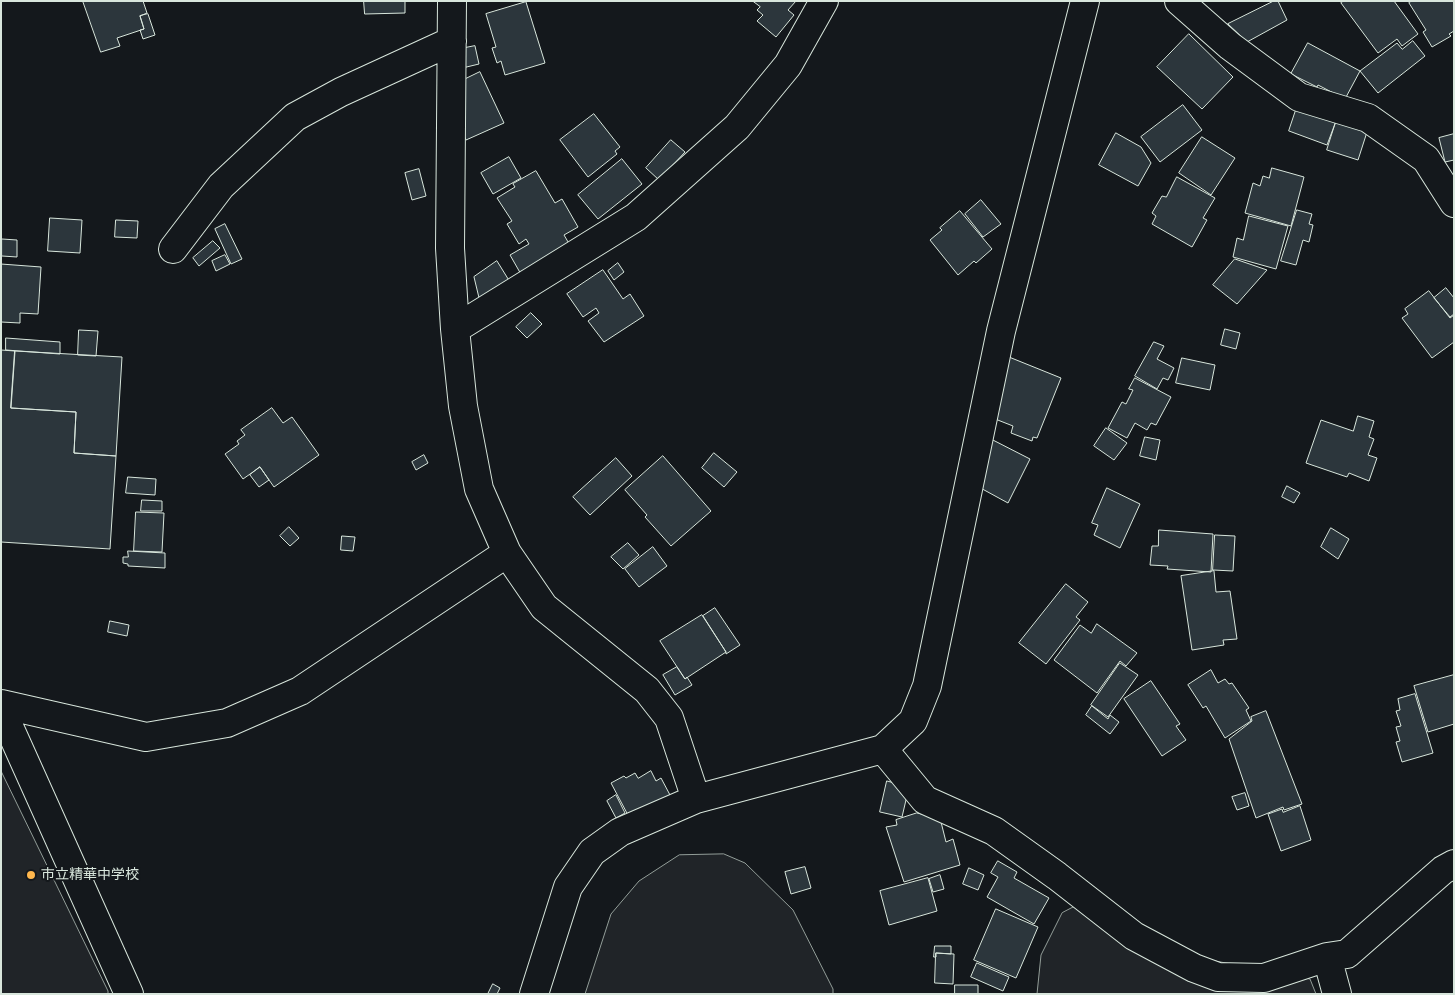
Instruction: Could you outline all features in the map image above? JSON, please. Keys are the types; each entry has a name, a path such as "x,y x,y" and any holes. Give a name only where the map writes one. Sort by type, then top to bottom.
{"street":[{"path":"452,1 450,248 455,329 463,406 479,489 506,553 544,607 647,690 669,718 696,799"},
{"path":"455,329 636,217 737,127 788,65 824,1"},
{"path":"534,994 568,887 592,852 620,832 696,799 883,748 912,721 927,686 1001,331 1085,1"},
{"path":"1179,1 1230,46 1299,97 1368,118 1426,160 1454,203"},
{"path":"173,249 221,186 295,117 341,92 452,41"},
{"path":"1,704 146,737 227,723 300,690 506,553"},
{"path":"1,709 129,994"},
{"path":"883,748 925,800 994,831 1057,876 1134,936 1194,968 1218,977 1264,978 1327,957 1347,954 1443,870 1454,864"},
{"path":"1327,957 1337,994"}],"shaded area":[{"name":"市立精華中学校","path":"1,771 108,991 108,994 1,994"},
{"path":"724,854 745,863 793,910 833,989 833,994 585,994 611,914 639,881 679,855"},
{"path":"1093,897 1189,956 1310,979 1316,994 1037,994 1041,955 1062,913"}],"building":[{"path":"83,1 143,1 147,13 140,16 144,29 117,38 120,46 101,52"},
{"path":"364,1 405,1 405,13 365,14"},
{"path":"753,1 796,1 788,10 794,15 776,37 757,21 763,15 757,10 760,7"},
{"path":"1274,1 1278,1 1287,20 1247,42 1228,24"},
{"path":"1344,1 1394,1 1418,34 1402,46 1397,39 1378,53 1341,3"},
{"path":"1412,1 1454,1 1454,31 1449,34 1451,36 1432,47 1423,32 1426,30 1409,3"},
{"path":"526,2 545,63 505,75 501,61 497,63 492,48 496,47 486,14"},
{"path":"148,14 155,35 143,39 140,30 144,29 140,16"},
{"path":"1189,34 1233,77 1202,109 1157,67"},
{"path":"1413,41 1425,56 1378,93 1360,71 1397,43 1402,49"},
{"path":"1308,43 1360,71 1345,99 1291,74"},
{"path":"475,46 479,64 454,70 455,50"},
{"path":"480,72 504,123 466,140 459,124 465,122 452,93 461,81"},
{"path":"1183,105 1202,130 1160,162 1141,137"},
{"path":"1297,107 1336,121 1327,145 1289,131"},
{"path":"594,114 620,147 615,151 617,154 588,177 560,140"},
{"path":"1336,122 1367,132 1358,160 1327,150"},
{"path":"1116,133 1141,147 1151,163 1138,186 1099,165"},
{"path":"1454,134 1454,160 1445,162 1439,138"},
{"path":"1202,137 1235,158 1211,195 1179,173"},
{"path":"671,140 685,152 659,180 646,168"},
{"path":"509,157 521,178 493,194 481,173"},
{"path":"622,159 642,184 598,219 578,195"},
{"path":"1272,168 1304,177 1291,226 1245,213 1253,183 1260,186 1263,176 1269,178"},
{"path":"419,169 426,196 412,200 405,173"},
{"path":"536,171 555,203 562,199 578,227 564,235 571,247 522,276 510,255 529,244 526,239 519,244 507,224 512,221 497,198 515,187 513,184"},
{"path":"1177,177 1215,198 1203,218 1207,220 1192,247 1152,224 1156,216 1152,213 1162,196 1166,197"},
{"path":"981,200 1001,224 983,237 965,214"},
{"path":"1297,210 1312,214 1309,224 1313,225 1309,242 1303,240 1296,265 1281,261"},
{"path":"960,211 992,249 958,275 930,240 942,230 940,228"},
{"path":"1249,216 1288,226 1276,269 1233,257 1237,238 1243,240"},
{"path":"50,218 82,220 80,253 48,251"},
{"path":"116,220 138,221 137,238 115,237"},
{"path":"225,224 242,259 231,264 215,229"},
{"path":"2,239 17,240 17,257 2,256"},
{"path":"213,241 220,248 199,266 193,258"},
{"path":"225,255 230,264 216,271 212,261"},
{"path":"1235,259 1267,270 1237,304 1213,285"},
{"path":"497,261 510,282 480,302 474,277"},
{"path":"618,263 624,272 614,280 608,271"},
{"path":"1,264 41,267 38,314 20,313 20,323 1,322"},
{"path":"603,270 623,299 630,294 644,316 604,342 588,321 599,313 596,308 583,317 567,294"},
{"path":"1446,288 1454,298 1454,314 1450,317 1434,298"},
{"path":"1429,291 1450,318 1454,315 1454,342 1432,358 1402,318 1408,314 1405,309"},
{"path":"531,313 542,324 527,338 516,327"},
{"path":"1225,329 1240,333 1236,349 1221,345"},
{"path":"79,330 98,331 96,356 78,355"},
{"path":"6,338 60,342 60,354 6,350"},
{"path":"1154,342 1164,346 1157,359 1174,368 1168,380 1163,378 1157,389 1135,376"},
{"path":"1,350 15,351 11,408 76,412 74,453 116,456 110,549 1,542"},
{"path":"15,351 122,357 116,456 74,453 76,412 11,408"},
{"path":"1004,355 1061,378 1037,438 1033,437 1032,441 1011,433 1013,426 985,415"},
{"path":"1182,358 1215,365 1210,390 1176,383"},
{"path":"1135,378 1171,397 1156,425 1151,423 1147,430 1135,423 1127,438 1108,428 1122,402 1126,404 1133,390 1129,389"},
{"path":"272,408 283,423 292,417 319,455 274,487 260,467 243,479 225,454 239,444 237,441 245,435 241,430"},
{"path":"1358,416 1374,421 1369,437 1374,439 1368,455 1377,458 1369,481 1349,473 1347,477 1306,463 1321,420 1353,431"},
{"path":"1106,428 1127,443 1114,460 1094,446"},
{"path":"987,437 1030,459 1008,503 975,485"},
{"path":"1145,437 1160,440 1156,460 1140,456"},
{"path":"714,453 737,472 724,487 702,468"},
{"path":"424,455 428,463 416,470 412,462"},
{"path":"663,456 711,511 671,546 645,517 647,515 625,490"},
{"path":"616,458 632,476 590,515 573,497"},
{"path":"260,467 269,480 259,487 250,475"},
{"path":"128,477 156,479 155,495 126,493"},
{"path":"1287,486 1300,493 1294,503 1282,497"},
{"path":"1107,488 1140,504 1120,548 1094,535 1098,525 1092,523"},
{"path":"142,500 162,501 162,511 141,511"},
{"path":"136,512 164,513 162,552 134,551"},
{"path":"289,527 299,538 290,546 280,536"},
{"path":"1331,528 1349,539 1338,559 1321,547"},
{"path":"1159,530 1213,534 1211,572 1167,569 1168,566 1150,565 1152,546 1158,546"},
{"path":"1215,535 1235,536 1233,571 1213,570"},
{"path":"342,536 355,537 353,551 341,550"},
{"path":"628,543 639,555 623,569 611,557"},
{"path":"653,547 667,566 639,587 625,569"},
{"path":"128,551 165,553 165,568 128,566 128,564 123,563 123,557 128,557"},
{"path":"1214,571 1216,592 1230,591 1237,639 1223,640 1224,645 1192,650 1181,576"},
{"path":"1066,584 1088,602 1076,617 1080,620 1046,664 1019,643"},
{"path":"715,608 740,645 726,654 703,616"},
{"path":"702,615 726,652 685,679 660,641"},
{"path":"110,621 129,625 127,636 108,632"},
{"path":"1097,624 1137,653 1126,666 1120,661 1097,693 1054,660 1080,625 1091,633"},
{"path":"1120,663 1138,675 1108,717 1091,705"},
{"path":"677,667 685,679 687,677 692,685 675,695 663,675"},
{"path":"1211,670 1218,683 1225,679 1229,684 1232,683 1249,708 1246,710 1251,721 1225,738 1206,706 1203,708 1188,685"},
{"path":"1454,675 1454,724 1428,732 1414,686"},
{"path":"1151,681 1180,724 1176,726 1186,740 1162,756 1124,699"},
{"path":"1415,694 1433,753 1402,762 1396,742 1400,741 1396,727 1401,726 1396,711 1400,710 1398,699"},
{"path":"1092,706 1108,719 1110,715 1119,722 1110,734 1086,715"},
{"path":"1266,711 1302,804 1284,810 1283,807 1256,818 1229,739 1252,721 1251,717"},
{"path":"651,771 656,781 661,778 670,795 629,817 611,783 635,773 638,778"},
{"path":"887,781 909,787 902,817 880,812"},
{"path":"1245,793 1249,806 1237,810 1232,797"},
{"path":"616,795 625,813 616,818 607,801"},
{"path":"1300,806 1311,840 1281,851 1268,814 1282,809 1283,812"},
{"path":"917,813 940,818 946,842 953,839 960,865 904,882 886,827 897,825 896,820"},
{"path":"998,861 1017,872 1014,878 1049,898 1034,924 987,897 998,877 991,873"},
{"path":"805,867 811,888 791,894 785,872"},
{"path":"969,868 984,875 978,890 963,884"},
{"path":"940,875 944,889 933,892 929,879"},
{"path":"928,878 937,911 889,925 880,891"},
{"path":"996,909 1038,927 1016,978 974,960"},
{"path":"935,946 951,946 951,954 936,953 936,957 934,957"},
{"path":"936,953 954,954 953,984 935,983"},
{"path":"977,963 1009,977 1003,991 971,977"},
{"path":"493,984 500,988 497,994 488,994"},
{"path":"955,985 978,985 978,994 955,994"}],"place":[{"name":"市立精華中学校","path":"31,875"}]}
